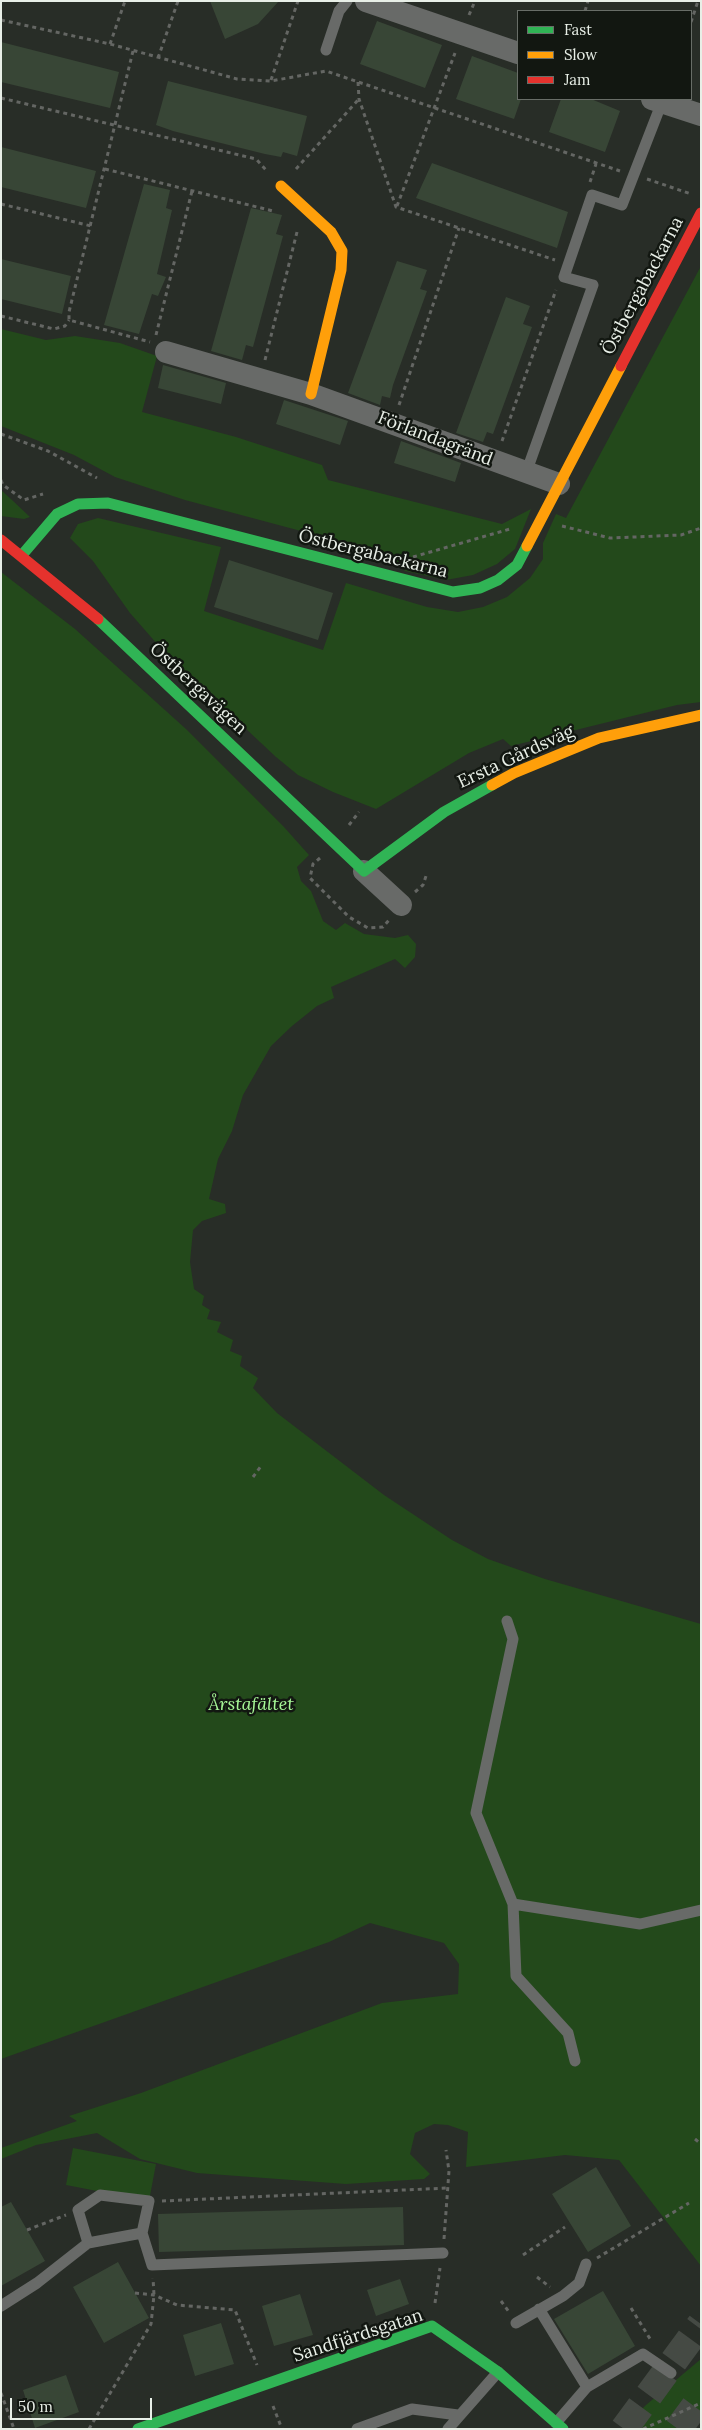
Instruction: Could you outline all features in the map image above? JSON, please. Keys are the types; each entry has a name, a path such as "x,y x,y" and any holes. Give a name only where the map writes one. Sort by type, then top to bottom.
{"street":[{"path":"366,1 517,53"},
{"path":"657,100 701,115"},
{"path":"281,186 331,232 342,251 341,270 311,394"},
{"name":"Östbergabackarna","path":"22,554 57,514 78,504 108,503 453,592 480,588 498,580 517,565 701,213"},
{"name":"Förlandagränd","path":"166,352 311,394 558,484"},
{"name":"Östbergavägen","path":"1,540 22,554 97,618 364,871"},
{"name":"Ersta Gårdsväg","path":"364,871 444,812 514,773 599,738 701,715"},
{"path":"364,871 401,905"},
{"name":"Sandfjärdsgatan","path":"138,2429 432,2326 498,2372 560,2426"}],"lane":[{"path":"326,50 339,11 348,1"},
{"path":"526,473 593,285 564,277 592,195 622,205 657,100"},
{"path":"507,1621 513,1639 476,1813 513,1904 516,1976 568,2033 576,2061"},
{"path":"513,1904 640,1924 701,1910"},
{"path":"88,2243 78,2210 100,2194 149,2202 142,2233 152,2265 443,2253"},
{"path":"1,2306 37,2283 88,2243 142,2233"},
{"path":"516,2323 563,2296 579,2283 586,2264"},
{"path":"539,2309 587,2387"},
{"path":"560,2426 587,2387 643,2354 671,2373"},
{"path":"448,2429 458,2415 498,2372"},
{"path":"357,2429 412,2409 458,2415"}],"path":[{"path":"110,44 125,1"},
{"path":"158,58 178,1"},
{"path":"271,81 298,1"},
{"path":"396,207 475,1"},
{"path":"692,19 698,1"},
{"path":"1,20 110,44 237,79 271,81 326,71 596,164 678,188"},
{"path":"1,316 54,329 65,326 69,320 69,312 133,51"},
{"path":"358,82 359,99 396,207"},
{"path":"1,98 115,127 256,159 281,186"},
{"path":"309,155 359,99"},
{"path":"587,191 596,164"},
{"path":"104,169 275,212"},
{"path":"69,320 154,343 192,190"},
{"path":"1,204 91,226"},
{"path":"260,380 304,206"},
{"path":"396,207 561,262"},
{"path":"393,423 459,228"},
{"path":"495,462 557,286"},
{"path":"1,434 48,451 107,481"},
{"path":"88,481 98,478"},
{"path":"1,480 4,485 24,500 51,492"},
{"path":"411,557 511,529 531,512 541,521 610,538 681,535 701,528"},
{"path":"310,878 349,917 368,928 383,927 401,905"},
{"path":"253,1476 261,1466"},
{"path":"695,2139 701,2144"},
{"path":"149,2202 448,2188"},
{"path":"586,2264 689,2203"},
{"path":"27,2230 78,2210"},
{"path":"523,2255 565,2227"},
{"path":"89,2429 151,2324 154,2295 152,2265"},
{"path":"135,2293 154,2295 176,2305 235,2310 266,2385"},
{"path":"1,2394 14,2429"},
{"path":"643,2429 701,2403"}],"green space":[{"path":"701,266 701,702 677,705 511,746 503,739 469,753 376,809 333,792 298,775 276,757 165,653 130,613 93,561 70,538 78,524 98,518 221,547 204,611 323,650 346,583 427,607 458,612 483,607 507,597 530,578 543,559 543,543 556,514 566,518"},
{"path":"1,329 46,340 75,336 120,343 157,356 142,412 236,437 322,465 328,480 502,524 531,509 515,549 497,564 473,575 446,580 405,571 387,554 185,500 115,477 74,455 1,426"},
{"path":"1,490 30,517 24,519 1,516"},
{"name":"Årstafältet","path":"1,572 75,629 186,729 284,827 309,855 297,867 301,881 311,891 323,921 336,930 345,923 364,934 395,938 408,935 416,944 415,957 405,968 395,959 331,987 334,998 317,1006 271,1046 243,1095 232,1131 218,1159 209,1199 225,1204 226,1213 202,1221 193,1230 190,1262 194,1289 204,1296 202,1305 210,1310 207,1319 221,1322 217,1332 233,1340 230,1351 242,1356 240,1366 258,1378 253,1388 277,1413 384,1495 452,1540 488,1559 545,1579 701,1624 701,2266 619,2160 565,2155 466,2167 468,2132 448,2125 434,2124 415,2133 410,2154 430,2174 424,2179 346,2184 197,2173 140,2159 97,2133 36,2145 1,2159 1,2148 77,2121 69,2116 141,2093 382,2003 458,1994 459,1964 444,1943 370,1923 329,1942 1,2059"},
{"path":"73,2148 156,2164 149,2201 66,2185"},
{"path":"701,2359 701,2419 680,2429 622,2429 646,2405"}],"building":[{"path":"210,1 279,1 258,24 225,39"},
{"path":"377,21 442,45 425,88 360,64"},
{"path":"1,42 119,72 110,108 1,82"},
{"path":"472,56 517,73 517,100 521,100 514,119 456,99"},
{"path":"168,81 307,116 297,156 283,152 281,157 265,154 156,125"},
{"path":"561,100 593,100 620,111 605,152 549,132"},
{"path":"1,147 96,171 86,208 1,187"},
{"path":"432,163 568,212 557,248 416,198"},
{"path":"144,184 170,190 166,208 172,210 157,274 166,277 158,296 152,294 139,334 104,325"},
{"path":"251,208 282,215 276,234 283,236 253,347 246,345 242,360 211,351"},
{"path":"1,259 71,276 62,314 1,299"},
{"path":"397,261 427,270 420,289 427,291 390,398 382,396 380,405 348,393"},
{"path":"506,297 530,306 523,324 532,327 493,434 487,432 483,442 456,433"},
{"path":"163,365 226,383 221,404 158,388"},
{"path":"284,400 348,421 340,445 276,424"},
{"path":"401,441 461,463 455,482 394,463"},
{"path":"229,560 333,593 318,640 214,607"},
{"path":"596,2167 631,2226 588,2252 552,2194"},
{"path":"11,2202 45,2261 1,2286 1,2207"},
{"path":"403,2207 404,2245 159,2252 158,2214"},
{"path":"118,2262 149,2318 104,2343 73,2287"},
{"path":"400,2279 409,2304 376,2316 367,2290"},
{"path":"603,2291 635,2346 588,2374 554,2319"},
{"path":"300,2294 313,2335 274,2346 262,2306"},
{"path":"221,2323 234,2364 195,2376 183,2335"},
{"path":"66,2375 79,2412 35,2428 23,2390"}],"tunnel":[{"path":"624,2429 701,2324"},
{"path":"678,2429 701,2398"}],"traffic: fast":[{"path":"22,555 57,514 78,504 108,503 453,592 480,588 498,580 517,565 527,546"},
{"path":"98,619 364,871 444,812 492,785"},
{"path":"138,2429 432,2326 498,2372 563,2429"}],"traffic: slow":[{"path":"281,186 331,232 342,251 341,270 311,394"},
{"path":"527,546 621,366"},
{"path":"492,785 514,773 599,738 701,715"}],"traffic: jam":[{"path":"621,366 701,213"},
{"path":"1,540 98,619"}]}
